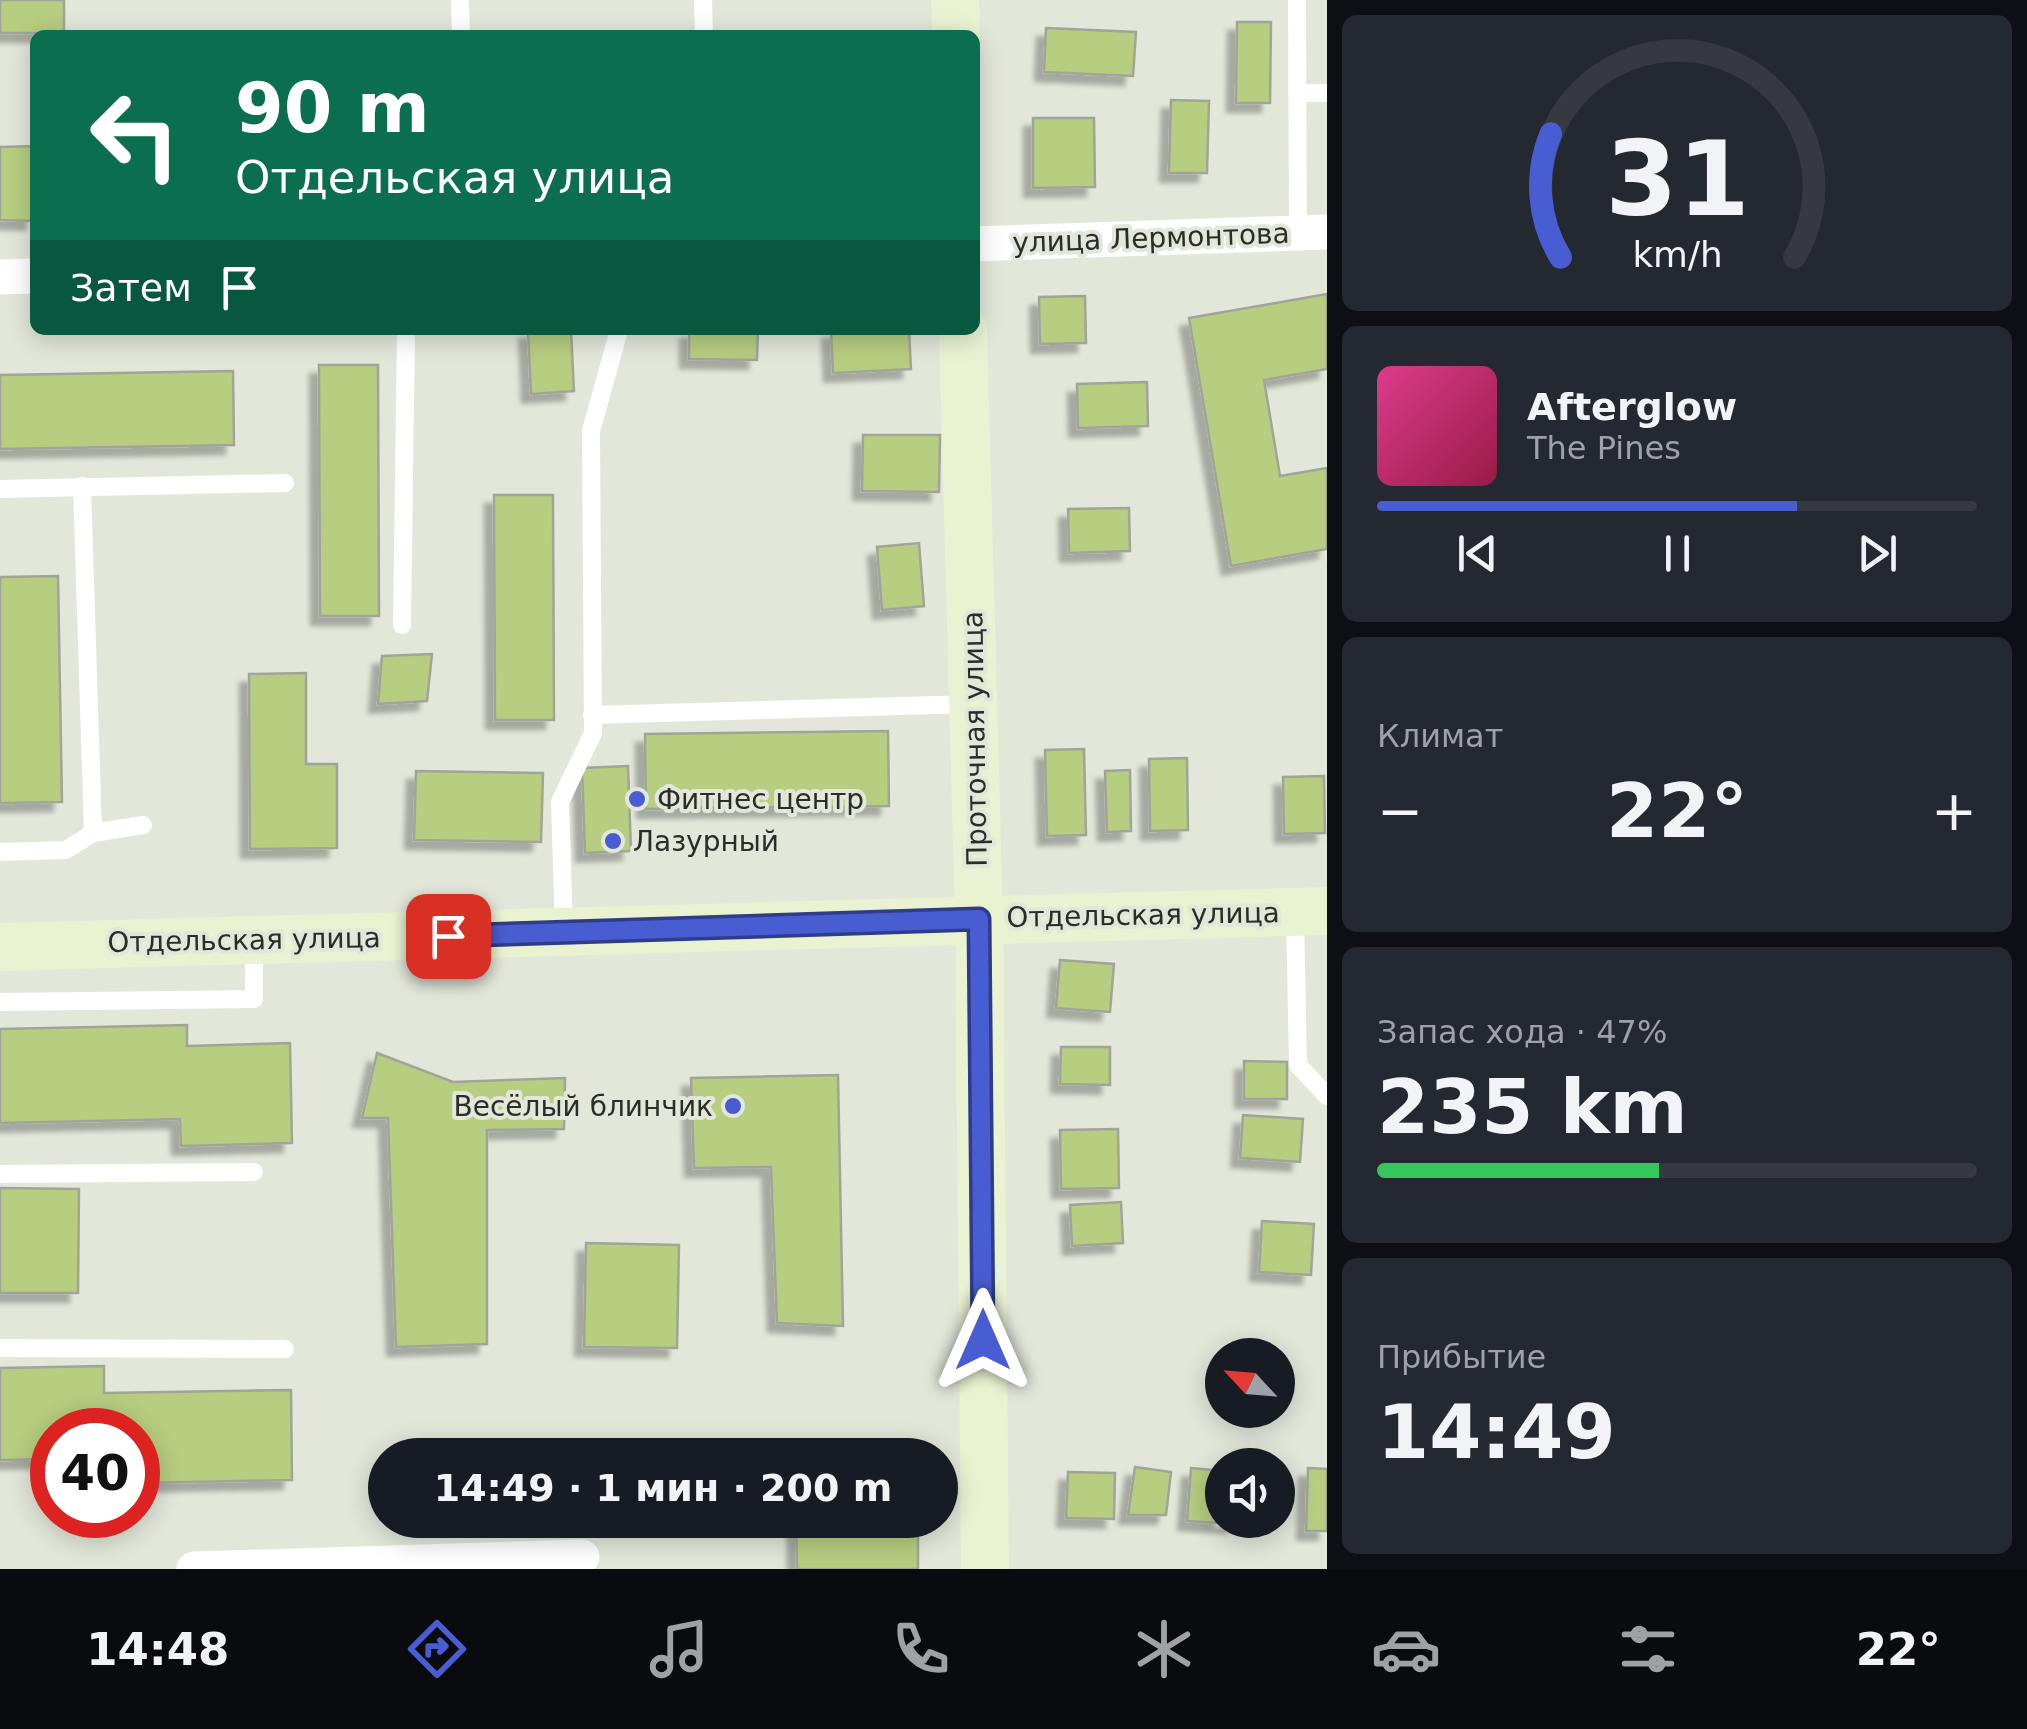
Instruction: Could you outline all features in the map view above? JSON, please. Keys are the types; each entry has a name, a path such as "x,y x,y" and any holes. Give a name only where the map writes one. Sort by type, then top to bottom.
{"street":[{"path":"955,0 956,30"},
{"name":"улица Лермонтова","path":"980,244 1313,232"},
{"path":"0,278 30,276"},
{"name":"Проточная улица","path":"962,335 979,919 985,1569"},
{"name":"Отдельская улица","path":"0,946 1311,912"},
{"path":"194,1569 582,1557"}],"lane":[{"path":"460,0 462,30"},
{"path":"703,0 704,30"},
{"path":"1297,0 1298,93 1313,232"},
{"path":"1298,93 1327,93"},
{"path":"402,626 406,335"},
{"path":"564,934 560,802 593,734 591,430 618,335"},
{"path":"0,489 285,482"},
{"path":"82,486 93,832"},
{"path":"592,715 975,704"},
{"path":"0,852 66,850 93,832 143,826"},
{"path":"1311,912 1298,1065 1327,1096"},
{"path":"0,1002 254,999 254,939"},
{"path":"0,1174 254,1172"},
{"path":"0,1348 285,1349"}],"building":[{"path":"0,0 64,0 64,30 0,33"},
{"path":"1237,22 1271,22 1270,103 1236,103"},
{"path":"1046,28 1136,32 1133,76 1044,72"},
{"path":"1171,100 1209,101 1207,173 1169,173"},
{"path":"1033,118 1094,118 1095,187 1033,188"},
{"path":"30,146 30,221 0,220 0,147"},
{"path":"1327,294 1327,369 1264,380 1280,476 1327,468 1327,549 1231,566 1189,318"},
{"path":"1085,296 1086,343 1040,344 1039,297"},
{"path":"528,335 571,335 574,391 531,394"},
{"path":"689,335 758,335 757,360 689,359"},
{"path":"831,335 909,335 911,369 833,373"},
{"path":"319,365 378,365 379,616 320,616"},
{"path":"233,371 234,445 0,449 0,375"},
{"path":"1147,382 1148,426 1078,428 1077,384"},
{"path":"863,435 940,435 939,492 862,491"},
{"path":"494,495 553,495 554,720 495,720"},
{"path":"1129,508 1130,551 1069,553 1068,509"},
{"path":"919,543 924,606 882,610 877,547"},
{"path":"58,576 62,802 0,803 0,577"},
{"path":"432,654 427,701 378,704 382,656"},
{"path":"306,673 306,764 337,764 337,848 250,849 249,674"},
{"path":"888,731 889,806 646,809 645,734"},
{"path":"1084,749 1086,835 1047,836 1045,750"},
{"path":"1187,758 1188,830 1150,831 1149,759"},
{"path":"628,766 631,851 585,853 582,768"},
{"path":"1130,770 1131,831 1107,832 1105,771"},
{"path":"416,771 543,773 541,842 414,840"},
{"path":"1324,776 1325,833 1284,834 1283,777"},
{"path":"1060,960 1114,964 1110,1012 1056,1008"},
{"path":"187,1025 187,1046 290,1043 292,1143 181,1146 180,1119 0,1123 0,1029"},
{"path":"1061,1047 1110,1047 1110,1085 1060,1084"},
{"path":"377,1053 453,1082 565,1078 564,1129 487,1130 487,1344 396,1347 388,1118 362,1118"},
{"path":"1244,1061 1287,1062 1287,1099 1244,1099"},
{"path":"838,1075 843,1326 777,1323 771,1167 694,1168 691,1078"},
{"path":"1243,1115 1303,1119 1300,1162 1240,1158"},
{"path":"1118,1129 1119,1188 1061,1189 1060,1130"},
{"path":"0,1188 79,1189 78,1293 0,1293"},
{"path":"1121,1202 1123,1243 1072,1246 1070,1205"},
{"path":"1262,1221 1314,1224 1311,1275 1259,1272"},
{"path":"586,1243 679,1245 677,1348 584,1347"},
{"path":"104,1366 104,1393 291,1390 292,1480 160,1483 160,1408 30,1408 30,1459 0,1460 0,1368"},
{"path":"1135,1467 1171,1472 1166,1515 1128,1515"},
{"path":"1191,1468 1205,1469 1205,1522 1187,1521"},
{"path":"1308,1468 1327,1469 1327,1531 1306,1531"},
{"path":"1068,1472 1115,1473 1114,1519 1066,1518"},
{"path":"796,1538 918,1538 918,1569 797,1569"}],"place":[{"name":"Фитнес центр","path":"637,799"},
{"name":"Лазурный","path":"613,841"},
{"name":"Весёлый блинчик","path":"733,1106"}],"route":[{"path":"448,936 979,919 983,1340"}]}
